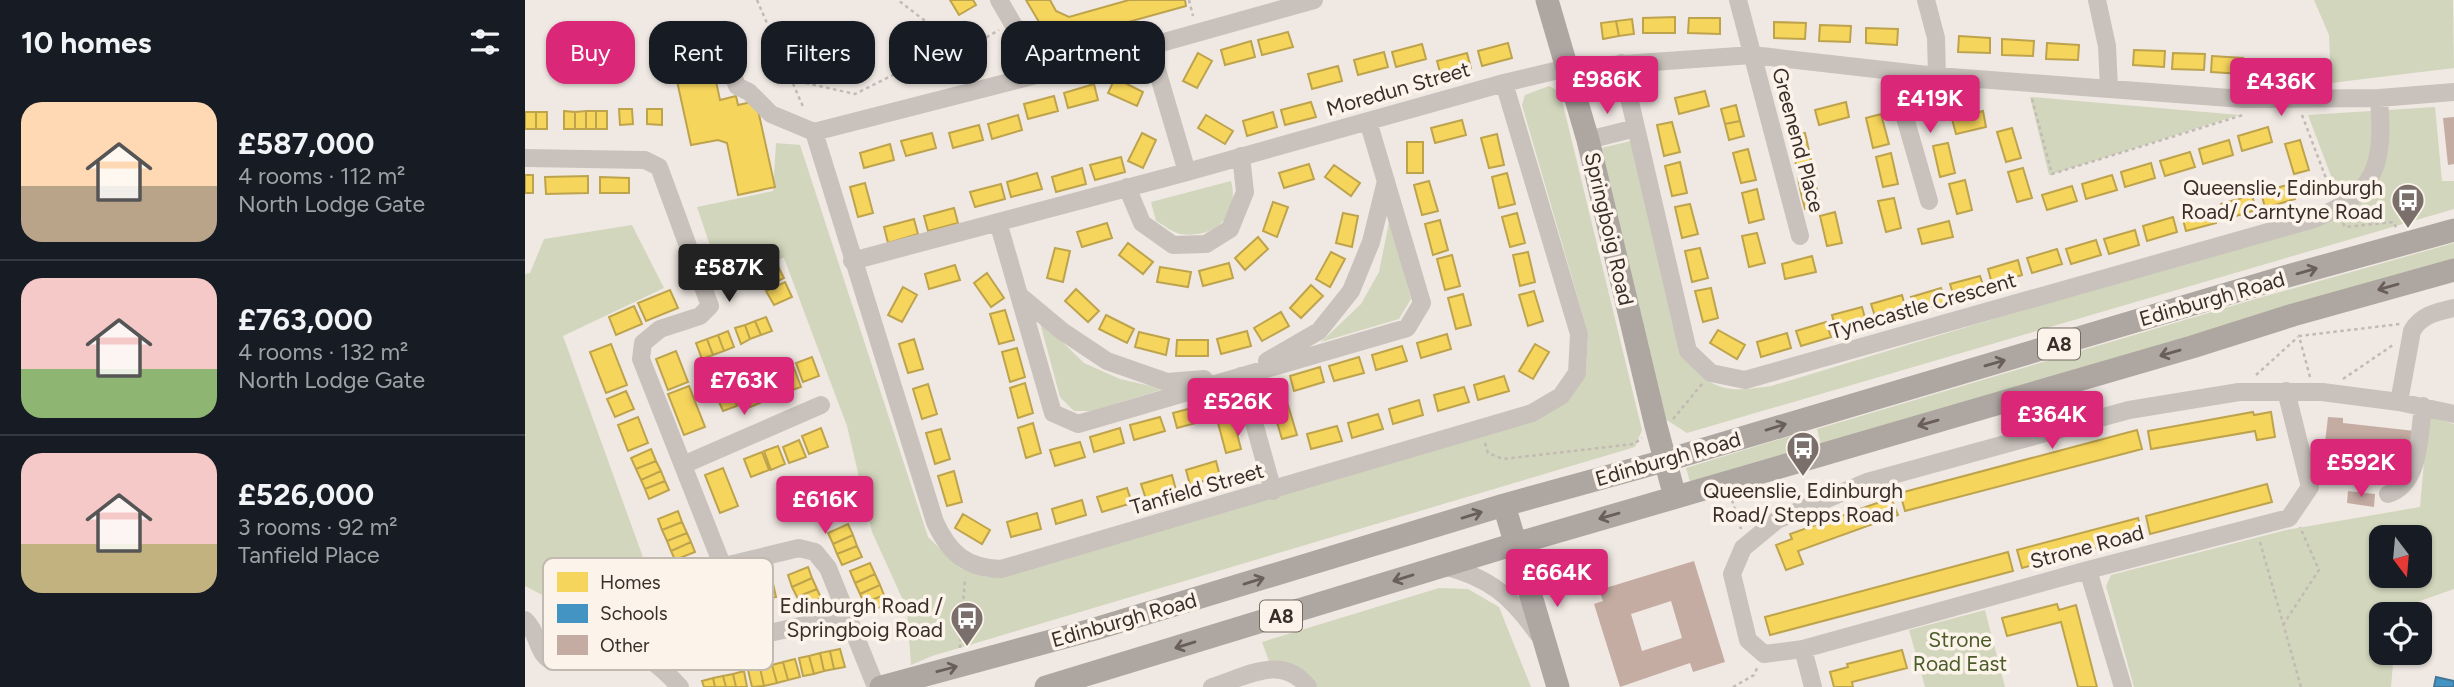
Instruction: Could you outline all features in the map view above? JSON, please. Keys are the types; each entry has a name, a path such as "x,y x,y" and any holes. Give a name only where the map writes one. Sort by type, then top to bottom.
{"main road":[{"name":"Springboig Road","path":"1547,0 1588,141 1655,426 1675,497"},
{"name":"Edinburgh Road","path":"881,687 1095,629 1504,505 1664,461 2271,281 2454,230"},
{"name":"Edinburgh Road","path":"1046,687 1515,544 2192,347 2296,325 2454,270"},
{"path":"1504,505 1558,687"}],"street":[{"path":"999,0 1011,21"},
{"path":"1165,43 1314,0"},
{"name":"Greenend Place","path":"1738,0 1800,236"},
{"path":"1926,0 1936,38 1937,76"},
{"path":"2097,0 2107,46 2109,88"},
{"name":"Moredun Street","path":"852,261 1567,68 1752,55 1937,76 2243,99 2379,98 2454,92"},
{"path":"1621,63 1688,351 1711,373"},
{"path":"1905,73 1904,114 1929,201"},
{"name":"Tanfield Street","path":"814,132 852,261 935,523 944,543 970,562 988,568 1014,567 1532,414 1561,396 1577,373 1579,334 1504,83"},
{"path":"736,84 749,92 771,114 814,132 1003,84"},
{"path":"1161,84 1187,172"},
{"name":"Tynecastle Crescent","path":"1711,373 1745,380 2313,219 2337,209 2364,190 2378,163 2382,133 2379,98"},
{"path":"998,222 1053,413 1078,424 1407,328 1422,303 1368,121"},
{"path":"1588,141 1636,128"},
{"path":"1127,187 1142,223 1173,245 1206,244 1230,229 1245,192 1241,156"},
{"path":"525,158 645,160 659,167 710,306 701,316 660,329 643,344 641,359 719,558"},
{"path":"1020,296 1062,331 1107,361 1167,382 1241,376 1319,331 1351,291 1371,242 1386,181"},
{"path":"2399,402 2415,327 2435,312 2454,308"},
{"path":"1241,376 1273,491"},
{"path":"2286,391 2310,487 2293,512"},
{"path":"1764,654 1748,640 1732,574 1747,545 1777,520 1867,482 2129,410 2239,392 2318,392 2399,402 2454,414"},
{"path":"683,465 821,405"},
{"path":"2388,494 2398,491 2413,470 2418,452 2423,406"},
{"name":"Strone Road","path":"1764,654 1803,649 2088,570 2289,518 2293,512"},
{"path":"759,558 799,548 814,552 828,568 876,687"},
{"path":"1443,566 1481,578 1500,590 1515,603 1544,642"},
{"path":"2088,570 2123,687"},
{"path":"773,632 848,615"},
{"path":"525,620 531,626 543,655"},
{"path":"1803,649 1813,687"},
{"path":"1212,687 1273,667 1293,672 1308,687"},
{"path":"663,670 680,687"}],"path":[{"path":"757,0 766,21"},
{"path":"898,0 925,21"},
{"path":"2028,81 2052,174 2245,115"},
{"path":"794,84 814,132"},
{"path":"810,84 855,94 875,84"},
{"path":"1904,114 1978,94"},
{"path":"2296,99 2345,227 2394,222 2397,231"},
{"path":"2296,325 2415,327"},
{"path":"2296,325 2318,392 2415,327"},
{"path":"2239,392 2296,325"},
{"path":"1488,453 1503,459 1634,444 1655,426 1663,430 1711,373"},
{"path":"1732,500 1747,545"},
{"path":"2283,625 2319,570 2293,512"},
{"path":"2255,527 2301,687"},
{"path":"963,665 960,653 965,580"},
{"path":"1733,687 1755,675 1764,654"}],"green space":[{"path":"2314,0 2453,0 2454,68 2331,83 2329,35"},
{"path":"1549,86 1560,92 1642,430 1635,447 932,656 911,665 907,609 872,532 847,426 784,258 719,272 697,207 773,191 776,143 800,145 928,537 960,568 987,577 1015,573 1535,420 1586,373 1588,333 1522,105 1525,95"},
{"path":"2031,97 2239,115 2049,175"},
{"path":"2435,107 2442,181 2454,181 2454,209 1687,433 1665,419 1597,149 1631,141 1685,358 1714,384 1743,389 1771,386 2345,213 2308,115"},
{"path":"1231,181 1232,204 1222,222 1214,228 1193,235 1181,234 1156,221 1151,202"},
{"path":"1390,217 1411,299 1399,319 1321,342 1361,304 1379,272"},
{"path":"632,225 664,288 563,336 643,558 543,558 543,595 525,586 525,274 530,273 544,239"},
{"path":"2454,243 2454,261 1821,445 1817,429"},
{"path":"1039,319 1084,363 1120,379 1164,389 1091,411 1074,411 1060,397"},
{"path":"2428,416 2454,424 2454,589 2417,602 2369,602 2369,665 2393,665 2391,687 2134,687 2106,586 2111,575 2286,530 2420,507"},
{"path":"1806,431 1812,449 1691,485 1686,468"},
{"path":"1439,588 1468,589 1499,607 1531,687 1317,687 1304,672 1284,665 1270,664 1262,642"},
{"name":"Strone Road East","path":"1985,610 2005,687 1925,687 1909,630"}],"building: Homes":[{"path":"950,0 973,0 976,5 959,15"},
{"path":"1026,0 1050,0 1056,11 1069,17 1129,0 1185,0 1186,6 1132,21 1038,21"},
{"path":"1675,17 1675,33 1643,33 1643,18"},
{"path":"1689,18 1720,18 1720,34 1688,33"},
{"path":"1632,19 1634,34 1619,36 1616,21"},
{"path":"1616,21 1619,36 1603,39 1601,23"},
{"path":"1774,22 1806,23 1805,39 1774,38"},
{"path":"1820,25 1851,26 1850,42 1819,41"},
{"path":"1866,28 1898,29 1897,45 1866,43"},
{"path":"1288,32 1293,47 1262,55 1258,40"},
{"path":"1959,36 1990,38 1990,53 1958,52"},
{"path":"2002,39 2034,41 2033,56 2002,55"},
{"path":"1251,41 1255,57 1225,65 1221,50"},
{"path":"1508,43 1512,58 1482,66 1478,51"},
{"path":"2047,43 2079,45 2078,60 2046,59"},
{"path":"1422,44 1426,59 1396,67 1392,52"},
{"path":"2134,50 2165,51 2164,67 2133,65"},
{"path":"1384,52 1388,67 1358,75 1354,60"},
{"path":"1198,53 1212,61 1197,88 1183,81"},
{"path":"1467,53 1471,68 1441,76 1437,61"},
{"path":"2173,53 2205,54 2204,70 2172,69"},
{"path":"2212,56 2243,58 2242,74 2211,72"},
{"path":"2251,59 2283,60 2282,76 2251,74"},
{"path":"2324,60 2324,76 2293,77 2292,61"},
{"path":"1338,66 1342,81 1312,89 1308,74"},
{"path":"678,84 717,84 720,100 736,96 738,105 756,101 775,187 738,195 727,143 718,140 691,145"},
{"path":"1094,84 1098,100 1068,108 1064,93"},
{"path":"1112,84 1127,84 1143,92 1137,106 1108,93"},
{"path":"1705,91 1709,106 1679,114 1675,98"},
{"path":"1054,96 1058,111 1028,119 1024,104"},
{"path":"1311,102 1316,117 1285,125 1281,110"},
{"path":"1846,102 1849,117 1819,125 1815,110"},
{"path":"1736,105 1740,121 1725,124 1721,109"},
{"path":"619,109 632,109 633,124 620,125"},
{"path":"647,109 662,109 662,125 647,124"},
{"path":"564,111 575,112 575,129 564,129"},
{"path":"586,111 596,111 596,129 586,129"},
{"path":"586,111 586,129 575,129 575,112"},
{"path":"596,111 607,111 607,129 596,129"},
{"path":"1983,111 1986,127 1956,134 1952,119"},
{"path":"525,112 536,112 536,129 525,129"},
{"path":"536,112 547,112 547,129 536,129"},
{"path":"1273,112 1277,127 1247,136 1243,121"},
{"path":"1881,114 1889,144 1873,148 1866,118"},
{"path":"1018,115 1022,130 992,139 988,124"},
{"path":"1206,115 1233,131 1225,144 1198,128"},
{"path":"1462,120 1466,135 1435,143 1431,128"},
{"path":"1740,121 1744,136 1729,140 1725,124"},
{"path":"1672,122 1680,152 1664,156 1657,125"},
{"path":"979,125 983,140 953,148 949,133"},
{"path":"2268,127 2272,142 2242,151 2238,136"},
{"path":"2012,128 2021,158 2006,162 1997,132"},
{"path":"932,133 936,148 906,156 901,141"},
{"path":"1142,133 1156,140 1143,168 1128,161"},
{"path":"1805,133 1812,164 1797,168 1789,137"},
{"path":"1497,134 1504,165 1489,168 1481,138"},
{"path":"2229,140 2233,155 2203,164 2199,149"},
{"path":"2300,140 2309,170 2294,174 2285,144"},
{"path":"1407,142 1423,142 1423,173 1407,173"},
{"path":"1948,143 1955,173 1940,177 1933,146"},
{"path":"890,144 894,160 864,168 860,153"},
{"path":"1748,149 1756,180 1741,183 1733,153"},
{"path":"2190,152 2195,167 2165,176 2160,161"},
{"path":"1891,153 1898,184 1883,187 1876,157"},
{"path":"1121,157 1125,172 1095,180 1090,165"},
{"path":"1680,162 1687,193 1672,196 1665,166"},
{"path":"2151,163 2155,178 2125,187 2121,172"},
{"path":"1309,164 1314,179 1284,188 1279,173"},
{"path":"1334,165 1360,183 1351,196 1325,177"},
{"path":"1082,168 1086,184 1056,192 1052,177"},
{"path":"2023,168 2032,198 2017,202 2008,172"},
{"path":"1037,173 1042,189 1011,197 1007,182"},
{"path":"1507,173 1515,204 1499,208 1492,177"},
{"path":"525,175 533,175 533,193 525,193"},
{"path":"1813,175 1817,190 1801,193 1798,178"},
{"path":"2112,175 2117,190 2086,199 2082,184"},
{"path":"588,176 588,193 546,194 545,177"},
{"path":"600,177 629,178 629,193 600,193"},
{"path":"1965,180 1972,210 1957,214 1949,184"},
{"path":"1429,181 1438,211 1422,215 1414,185"},
{"path":"865,183 873,213 858,217 850,187"},
{"path":"1001,184 1005,199 975,207 970,192"},
{"path":"2291,184 2295,199 2265,208 2261,192"},
{"path":"2072,186 2077,201 2047,210 2042,195"},
{"path":"1757,189 1764,219 1749,223 1742,193"},
{"path":"1817,190 1820,205 1805,209 1801,193"},
{"path":"2252,195 2256,210 2226,219 2221,204"},
{"path":"1894,198 1901,228 1886,232 1878,201"},
{"path":"1273,202 1288,207 1277,237 1263,231"},
{"path":"1690,204 1698,234 1682,238 1675,207"},
{"path":"2212,207 2216,223 2186,231 2182,216"},
{"path":"954,208 958,223 928,231 924,216"},
{"path":"1835,212 1842,243 1827,246 1820,216"},
{"path":"1343,213 1358,216 1352,247 1336,243"},
{"path":"1517,213 1525,243 1510,247 1502,217"},
{"path":"2173,217 2177,232 2147,241 2143,226"},
{"path":"914,219 918,234 888,243 884,227"},
{"path":"1440,220 1448,250 1433,255 1425,224"},
{"path":"1949,221 1953,237 1922,244 1918,229"},
{"path":"1107,223 1112,238 1082,247 1077,232"},
{"path":"2135,230 2139,245 2109,254 2104,239"},
{"path":"1757,233 1765,263 1749,267 1742,236"},
{"path":"1258,237 1268,249 1245,270 1235,258"},
{"path":"2096,240 2101,255 2071,264 2066,249"},
{"path":"1128,243 1153,262 1143,274 1119,255"},
{"path":"1055,248 1070,251 1063,282 1047,278"},
{"path":"1700,248 1708,278 1692,282 1685,251"},
{"path":"2057,249 2062,264 2032,273 2027,258"},
{"path":"1331,252 1345,259 1330,287 1316,279"},
{"path":"1528,252 1535,282 1520,286 1513,255"},
{"path":"1452,255 1460,286 1445,290 1437,259"},
{"path":"1812,256 1816,272 1785,279 1782,264"},
{"path":"2018,260 2022,275 1992,284 1988,269"},
{"path":"1229,263 1233,278 1203,286 1199,271"},
{"path":"777,264 784,278 766,287 759,272"},
{"path":"955,265 960,280 929,289 925,274"},
{"path":"1160,267 1191,272 1188,287 1157,282"},
{"path":"987,273 1004,298 991,307 974,283"},
{"path":"1980,276 1985,291 1955,300 1950,284"},
{"path":"785,282 792,297 774,305 766,291"},
{"path":"1311,285 1323,296 1301,318 1290,308"},
{"path":"903,287 917,295 902,322 888,315"},
{"path":"1711,288 1718,318 1703,322 1695,291"},
{"path":"1941,288 1946,303 1915,312 1911,297"},
{"path":"1076,289 1099,311 1088,322 1065,301"},
{"path":"670,290 678,308 646,321 638,303"},
{"path":"1534,291 1543,321 1528,326 1519,295"},
{"path":"1463,294 1471,325 1456,329 1448,298"},
{"path":"1902,295 1906,310 1876,319 1871,304"},
{"path":"634,306 642,324 616,335 609,317"},
{"path":"1862,307 1866,322 1836,331 1832,315"},
{"path":"1005,310 1014,340 999,344 990,314"},
{"path":"1281,312 1289,326 1262,341 1254,328"},
{"path":"1106,315 1134,329 1127,343 1099,329"},
{"path":"766,317 772,331 761,335 755,321"},
{"path":"755,321 761,335 750,339 745,325"},
{"path":"1826,322 1831,337 1801,346 1796,331"},
{"path":"745,325 750,339 741,344 735,328"},
{"path":"1718,330 1745,345 1737,359 1710,343"},
{"path":"728,331 734,347 724,351 718,335"},
{"path":"1247,331 1251,346 1221,354 1217,339"},
{"path":"1139,332 1169,339 1166,355 1135,347"},
{"path":"1787,333 1791,348 1761,357 1757,342"},
{"path":"1447,334 1451,349 1421,358 1417,343"},
{"path":"718,335 724,351 713,355 707,339"},
{"path":"707,339 713,355 702,359 696,343"},
{"path":"914,339 923,369 908,373 899,344"},
{"path":"1177,340 1208,340 1208,356 1176,356"},
{"path":"611,344 627,385 606,393 590,352"},
{"path":"1535,344 1549,352 1533,379 1519,371"},
{"path":"1402,346 1407,361 1376,370 1372,355"},
{"path":"1017,348 1025,377 1010,382 1002,352"},
{"path":"676,351 688,382 668,390 656,359"},
{"path":"812,357 819,376 803,382 796,363"},
{"path":"1359,357 1364,373 1334,381 1329,366"},
{"path":"1320,367 1324,382 1294,391 1290,376"},
{"path":"794,368 801,387 784,393 777,374"},
{"path":"771,373 777,390 763,396 756,379"},
{"path":"1504,376 1509,391 1478,400 1474,385"},
{"path":"1025,383 1033,413 1018,418 1010,388"},
{"path":"928,384 937,414 922,419 913,389"},
{"path":"689,386 705,427 684,435 668,394"},
{"path":"753,386 760,403 743,410 736,392"},
{"path":"1464,387 1469,402 1438,411 1434,395"},
{"path":"731,389 737,406 723,411 716,395"},
{"path":"626,391 634,409 615,417 607,399"},
{"path":"1419,400 1423,415 1393,424 1389,409"},
{"path":"1203,405 1207,420 1177,428 1173,413"},
{"path":"1288,405 1297,435 1282,439 1273,409"},
{"path":"2253,412 2254,415 2271,412 2275,437 2257,440 2255,431 2151,449 2148,431"},
{"path":"1378,414 1383,429 1352,438 1348,423"},
{"path":"638,417 648,443 628,451 618,425"},
{"path":"1160,417 1165,431 1134,440 1130,425"},
{"path":"1233,418 1241,449 1226,453 1218,423"},
{"path":"1033,423 1041,453 1026,458 1018,428"},
{"path":"1337,426 1342,441 1311,449 1307,434"},
{"path":"821,428 828,447 809,454 802,436"},
{"path":"1120,428 1124,443 1094,452 1090,437"},
{"path":"941,429 950,459 935,464 926,433"},
{"path":"2137,430 2142,449 1905,511 1900,493"},
{"path":"799,440 806,457 789,463 783,447"},
{"path":"1080,442 1085,457 1055,466 1050,450"},
{"path":"778,446 785,464 771,470 764,451"},
{"path":"651,449 656,461 636,469 631,458"},
{"path":"762,452 769,470 751,477 744,459"},
{"path":"656,461 661,471 641,480 636,469"},
{"path":"1216,461 1220,476 1190,485 1186,470"},
{"path":"723,468 738,506 720,513 705,475"},
{"path":"661,471 665,481 645,489 641,480"},
{"path":"954,471 962,502 947,506 938,476"},
{"path":"1172,475 1176,490 1146,499 1141,484"},
{"path":"665,481 669,490 649,499 645,489"},
{"path":"2267,484 2272,502 2150,534 2146,516"},
{"path":"1127,488 1132,503 1102,512 1097,497"},
{"path":"1891,498 1898,515 1798,551 1803,564 1786,570 1776,545 1792,539 1790,534"},
{"path":"1082,500 1086,515 1056,524 1052,509"},
{"path":"678,511 682,522 662,530 658,519"},
{"path":"1037,513 1041,529 1011,537 1007,522"},
{"path":"963,514 990,530 982,544 955,528"},
{"path":"2138,518 2143,536 2022,568 2017,550"},
{"path":"682,522 687,533 667,541 662,530"},
{"path":"848,524 853,535 833,544 828,533"},
{"path":"687,533 691,542 671,551 667,541"},
{"path":"853,535 857,546 837,554 833,544"},
{"path":"691,542 695,552 674,558 671,551"},
{"path":"857,546 862,557 842,565 837,554"},
{"path":"2008,552 2013,571 1770,635 1765,617"},
{"path":"870,563 875,574 855,583 850,571"},
{"path":"808,567 812,578 792,587 788,575"},
{"path":"875,574 880,585 860,594 855,583"},
{"path":"812,578 817,589 797,597 792,587"},
{"path":"880,585 884,595 864,603 860,594"},
{"path":"817,589 821,598 801,607 797,597"},
{"path":"884,595 888,604 868,612 864,603"},
{"path":"821,598 825,608 805,616 801,607"},
{"path":"2057,604 2059,610 2076,605 2097,687 2078,687 2061,622 2007,636 2002,618"},
{"path":"840,649 845,667 834,669 830,651"},
{"path":"1902,650 1907,668 1852,682 1853,687 1834,687 1830,672 1848,667 1847,664"},
{"path":"830,651 834,669 824,671 820,653"},
{"path":"820,653 824,671 814,674 809,656"},
{"path":"809,656 814,674 803,676 799,658"},
{"path":"795,659 800,677 788,680 783,662"},
{"path":"783,662 788,680 777,683 773,665"},
{"path":"773,669 777,683 764,686 760,670"},
{"path":"748,670 760,670 764,686 752,687"},
{"path":"744,671 747,687 736,687 733,674"},
{"path":"733,674 736,687 726,687 723,676"},
{"path":"723,676 726,687 715,687 713,678"},
{"path":"713,678 715,687 704,687 702,681"}],"building: Schools":[{"path":"2436,677 2454,681 2454,687 2434,687"}],"building: Other":[{"path":"2454,117 2454,164 2448,165 2443,118"},
{"path":"2328,417 2343,418 2343,423 2415,431 2411,462 2378,458 2377,469 2352,466 2353,455 2324,451"},
{"path":"2348,491 2375,494 2374,507 2347,503"},
{"path":"1694,561 1725,662 1693,672 1690,663 1620,687 1594,604 1603,601 1599,590","holes":["1671,601 1682,638 1642,651 1631,614"]}],"place":[{"name":"Queenslie, Edinburgh Road/ Carntyne Road","path":"2408,230"},
{"name":"Queenslie, Edinburgh Road/ Stepps Road","path":"1803,478"},
{"name":"Edinburgh Road / Springboig Road","path":"967,648"}]}
